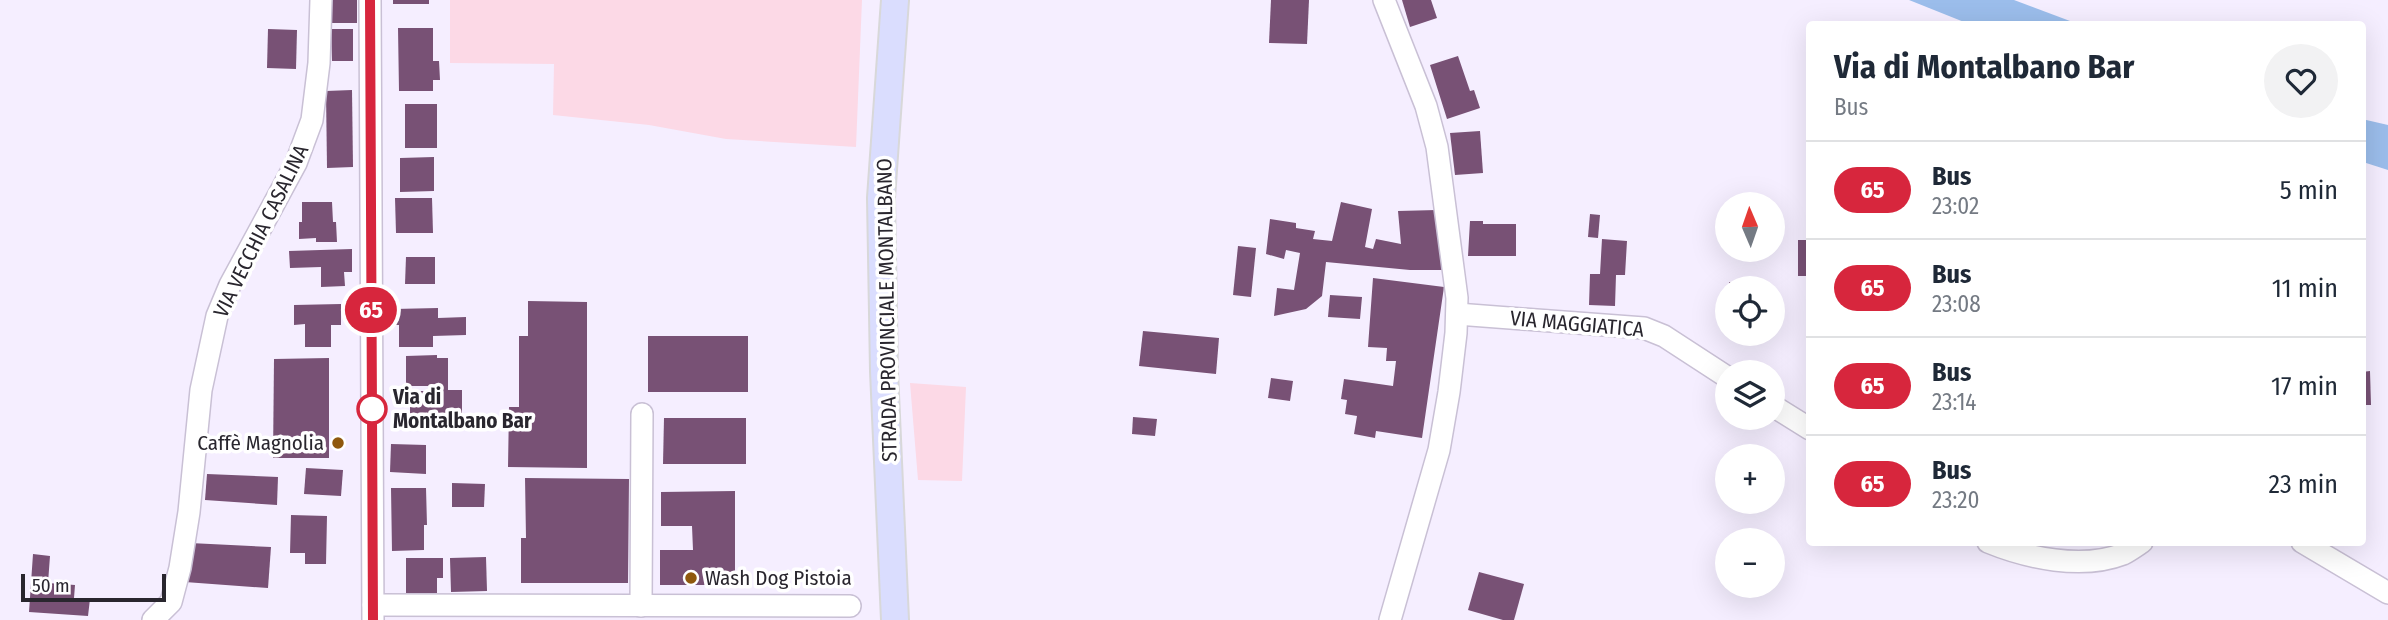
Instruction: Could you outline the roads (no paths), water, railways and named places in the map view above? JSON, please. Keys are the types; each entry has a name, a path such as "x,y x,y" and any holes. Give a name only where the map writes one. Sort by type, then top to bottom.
{"main road":[{"name":"STRADA PROVINCIALE MONTALBANO","path":"895,0 881,198 884,370 895,620"}],"street":[{"name":"VIA VECCHIA CASALINA","path":"153,620 171,602 180,568 189,512 201,390 217,316 245,257 296,163 312,120 319,63 321,0"},
{"path":"370,0 373,613 641,606 850,606"},
{"path":"1384,0 1426,106 1437,147 1455,273 1457,314 1449,392 1439,450 1390,620"},
{"name":"VIA MAGGIATICA","path":"1457,314 1644,328 1664,336 1715,369"},
{"path":"1785,413 1806,426"},
{"path":"641,606 642,414"},
{"path":"2000,546 2032,557 2077,562 2123,554 2136,546"},
{"path":"2309,546 2388,593"}],"water":[{"path":"1909,0 2014,0 2070,21 1962,21"},
{"path":"2366,120 2388,125 2388,170 2366,163"}],"place":[{"name":"Via di Montalbano Bar","path":"372,409"},
{"name":"Caffè Magnolia","path":"338,443"},
{"name":"Wash Dog Pistoia","path":"691,578"}]}
